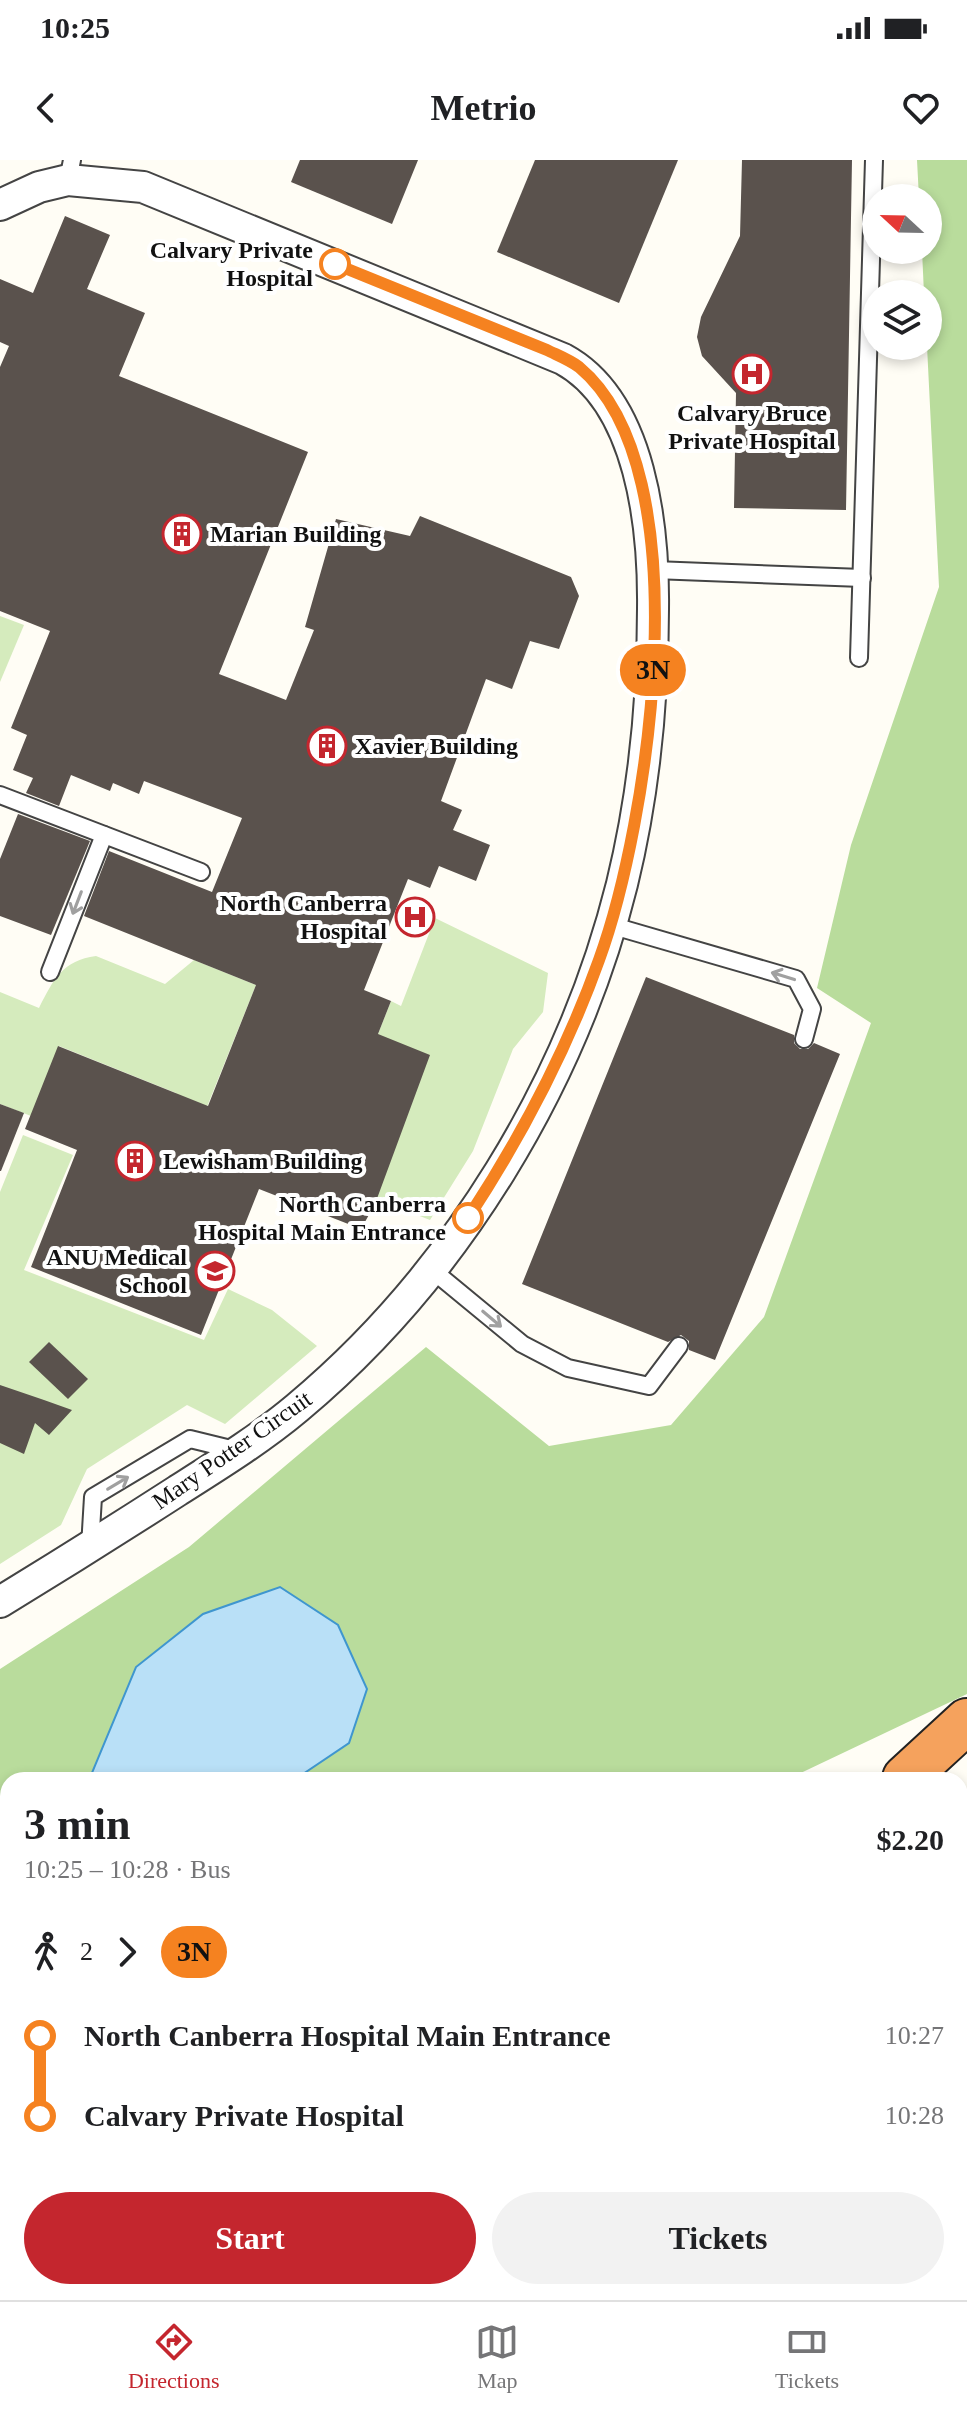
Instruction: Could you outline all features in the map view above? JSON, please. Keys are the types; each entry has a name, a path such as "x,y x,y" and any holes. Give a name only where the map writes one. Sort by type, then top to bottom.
{"highway":[{"path":"911,1772 967,1721"}],"main road":[{"path":"921,1772 967,1754"}],"street":[{"name":"Mary Potter Circuit","path":"0,205 70,170 143,187 547,350 579,367 619,422 632,450 642,483 654,570 653,679 645,757 628,855 610,925 584,1000 540,1095 493,1180 431,1269 389,1322 296,1409 239,1451 0,1602"}],"lane":[{"path":"859,658 874,160"},
{"path":"654,570 862,578"},
{"path":"0,795 201,872"},
{"path":"50,972 104,835"},
{"path":"610,925 796,979 812,1009 804,1039"},
{"path":"431,1269 522,1344 568,1368 649,1386 679,1346"}],"green space":[{"path":"917,160 967,160 967,1694 803,1772 0,1772 0,1669 189,1547 426,1347 549,1446 671,1425 764,1317 871,1023 817,988 851,845 939,587 928,360 942,360 942,280 923,280 923,264 942,264 942,184 918,184"},
{"path":"0,616 24,625 0,682"},
{"path":"435,918 548,973 543,1012 513,1049 473,1151 430,1220 376,1199 378,1034 391,1001 401,1006"},
{"path":"96,956 165,984 194,960 256,985 190,1149 176,1093 59,1046 31,1116 0,1104 0,992 39,1008 60,973 75,962"},
{"path":"23,1135 73,1155 24,1270 204,1340 228,1289 272,1310 317,1346 225,1424 187,1405 87,1469 61,1525 0,1564 0,1192"}],"water":[{"path":"280,1587 338,1625 367,1689 349,1743 306,1772 92,1772 136,1667 203,1614"}],"building":[{"path":"300,160 418,160 392,224 291,182"},
{"path":"535,160 678,160 619,303 497,252"},
{"name":"Calvary Bruce Private Hospital","path":"742,160 852,160 846,510 734,508 736,393 702,356 697,337 701,317 740,236"},
{"path":"65,216 110,235 87,289 145,313 119,376 308,452 219,674 286,700 314,630 305,627 336,519 410,536 420,516 571,577 579,596 559,649 530,641 512,689 486,679 441,801 462,810 453,830 490,845 476,881 439,866 430,888 408,879 364,990 391,1001 378,1034 430,1055 375,1204 361,1229 259,1189 201,1335 31,1267 77,1150 25,1129 58,1046 208,1106 256,985 84,916 109,851 212,892 242,818 144,781 139,794 113,783 110,791 71,775 59,806 26,793 33,778 13,770 27,735 11,728 50,631 0,611 0,367 9,346 0,342 0,279 33,293"},
{"path":"18,814 90,841 51,935 0,916 0,859"},
{"path":"646,977 794,1035 794,1043 800,1049 808,1049 814,1043 840,1054 715,1360 689,1350 689,1341 681,1335 668,1342 522,1284"},
{"path":"0,1104 24,1113 1,1171 0,1171"},
{"path":"49,1342 88,1379 68,1399 29,1362"},
{"path":"0,1385 72,1410 49,1435 35,1423 24,1454 0,1443"}],"bus line":[{"name":"3N","path":"335,264 547,350 579,367 619,422 642,483 654,570 653,679 645,757 622,886 584,1000 552,1072 523,1130 468,1218"}],"place":[{"name":"Calvary Private Hospital","path":"335,264"},
{"name":"Calvary Bruce Private Hospital","path":"752,374"},
{"name":"Marian Building","path":"182,534"},
{"name":"Xavier Building","path":"327,746"},
{"name":"North Canberra Hospital","path":"415,917"},
{"name":"Lewisham Building","path":"135,1161"},
{"name":"North Canberra Hospital Main Entrance","path":"468,1218"},
{"name":"ANU Medical School","path":"215,1271"}]}
